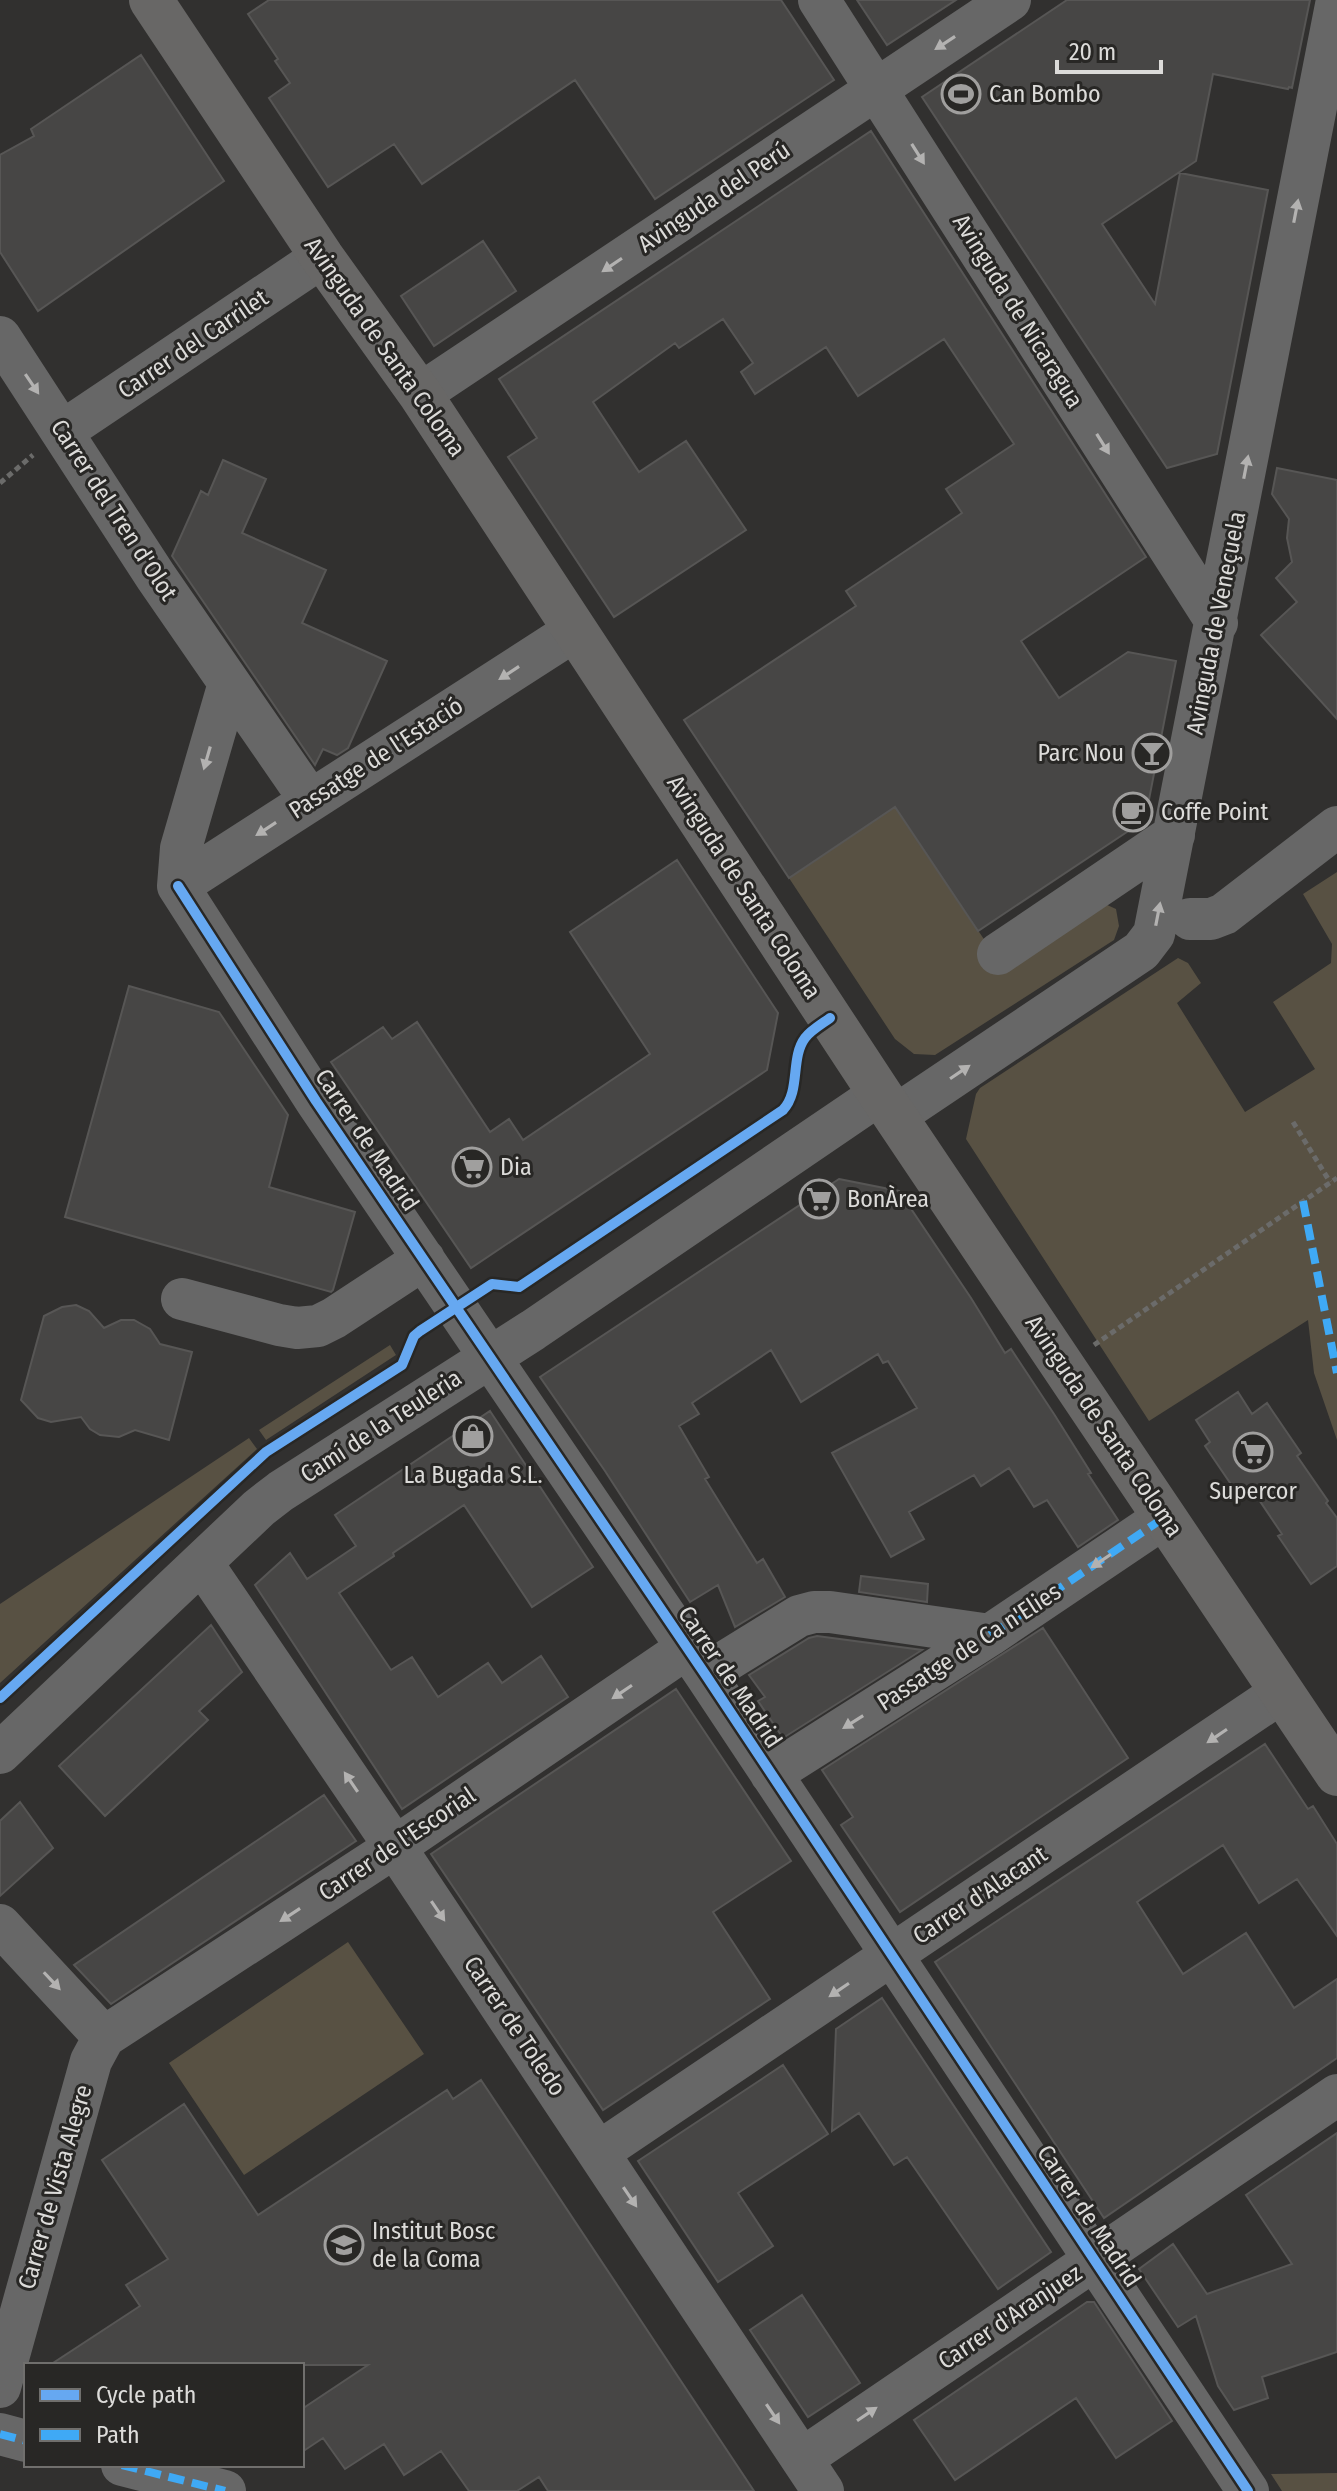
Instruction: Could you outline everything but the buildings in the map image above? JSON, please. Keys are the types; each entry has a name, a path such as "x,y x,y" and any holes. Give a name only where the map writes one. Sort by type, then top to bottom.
{"main road":[{"name":"Avinguda de Santa Coloma","path":"151,0 322,257 420,394 888,1105 1336,1770"}],"street":[{"name":"Avinguda de Nicaragua","path":"819,0 1217,623"},
{"name":"Avinguda del Perú","path":"420,394 1010,0"},
{"name":"Avinguda de Veneçuela","path":"888,1105 1141,951 1154,934 1337,0"},
{"name":"Carrer del Carrilet","path":"63,431 322,257"},
{"name":"Carrer del Tren d'Olot","path":"0,337 156,577 310,800"},
{"name":"Passatge de l'Estació","path":"178,886 574,631"},
{"path":"178,886 181,848 229,683"},
{"path":"1190,919 1211,919 1224,914 1337,827"},
{"path":"998,954 1174,835"},
{"name":"Carrer de Madrid","path":"178,886 316,1101 696,1661 1248,2491"},
{"name":"Camí de la Teuleria","path":"0,1753 259,1508 281,1491 888,1105"},
{"path":"182,1299 279,1325 297,1328 318,1326 424,1259"},
{"name":"Passatge de Ca n'Elies","path":"771,1774 990,1635 1165,1517"},
{"name":"Carrer de Toledo","path":"202,1563 813,2475"},
{"name":"Carrer de l'Escorial","path":"104,2037 395,1847 696,1661 814,1612 990,1635"},
{"name":"Carrer d'Alacant","path":"599,2152 1282,1692"},
{"path":"0,1925 104,2037"},
{"name":"Carrer de Vista Alegre","path":"0,2387 91,2061 104,2037"},
{"name":"Carrer d'Aranjuez","path":"813,2475 1093,2259 1337,2095"},
{"path":"0,2434 24,2440"},
{"path":"130,2467 225,2491"}],"path":[{"path":"1293,1122 1330,1182"},
{"path":"1064,1367 1337,1178"}],"shaded area":[{"path":"895,807 1004,969 1105,904 1116,909 1119,926 1114,940 935,1055 914,1054 895,1039 789,878"},
{"path":"1337,872 1337,1440 1314,1373 1308,1320 1149,1421 966,1139 976,1094 980,1088 1178,958 1188,963 1201,983 1177,1003 1245,1112 1315,1069 1273,1002 1331,963 1332,944 1303,894"},
{"path":"390,1345 396,1355 266,1440 259,1430"},
{"path":"249,1438 257,1449 0,1683 0,1604"},
{"path":"348,1942 424,2054 244,2175 169,2063"},
{"path":"1337,2473 1337,2491 1282,2491 1271,2474"}],"marked path":[{"path":"1303,1201 1337,1373"},
{"path":"990,1635 1165,1517"},
{"path":"0,2434 24,2440"},
{"path":"130,2467 225,2491"}],"cycle path":[{"path":"178,886 316,1101 705,1674 1248,2491"},
{"path":"0,1698 266,1452 402,1365 414,1336 420,1331 492,1284 519,1287 783,1110 792,1094 800,1046 810,1032 830,1018"}],"place":[{"name":"Can Bombo","path":"961,94"},
{"name":"Parc Nou","path":"1152,753"},
{"name":"Coffe Point","path":"1133,812"},
{"name":"Dia","path":"472,1167"},
{"name":"BonÀrea","path":"819,1199"},
{"name":"La Bugada S.L.","path":"473,1436"},
{"name":"Supercor","path":"1253,1452"},
{"name":"Institut Bosc de la Coma","path":"344,2245"}]}
